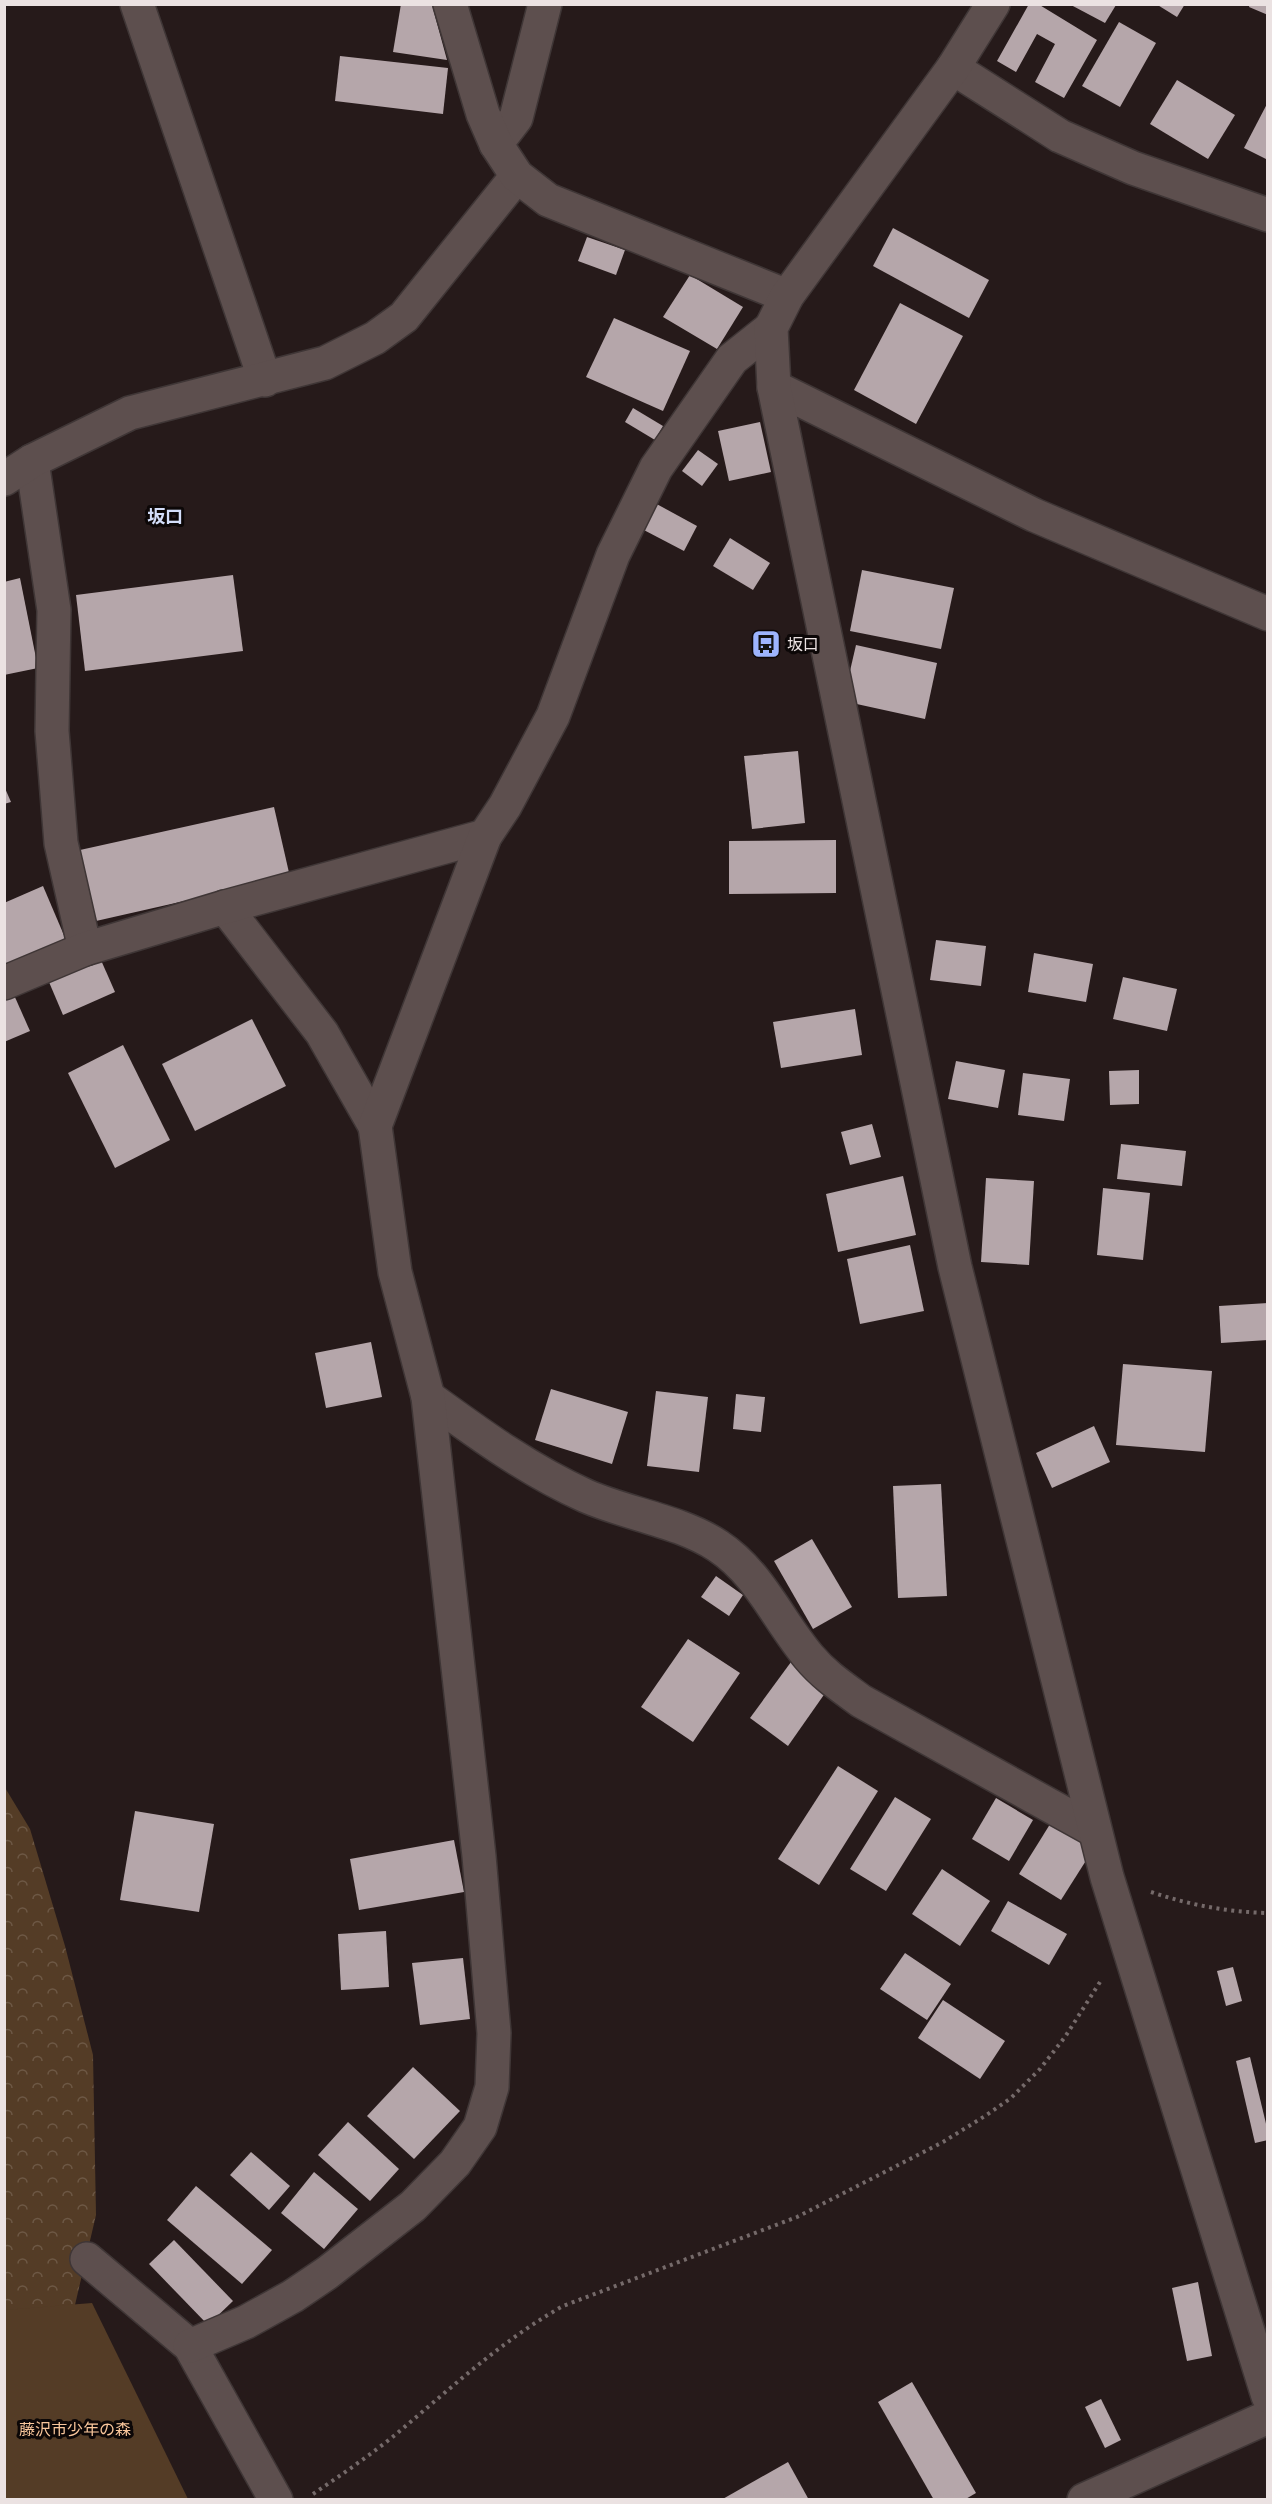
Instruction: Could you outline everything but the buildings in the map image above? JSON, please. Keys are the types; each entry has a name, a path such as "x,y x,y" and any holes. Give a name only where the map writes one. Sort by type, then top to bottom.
{"street":[{"path":"137,4 266,380"},
{"path":"450,4 483,114 496,144 517,177 548,200 787,296"},
{"path":"496,144 516,118 545,4"},
{"path":"375,1126 485,836 505,806 553,716 613,555 656,468 732,359 771,328 787,296 953,68 993,4"},
{"path":"953,68 1060,136 1133,168 1268,214"},
{"path":"4,479 32,460 130,413 266,380 325,363 375,338 404,317 517,177"},
{"path":"771,328 774,387 955,1267 1107,1877 1268,2396"},
{"path":"774,387 1034,515 1268,614"},
{"path":"32,460 54,610 52,730 61,843 85,949"},
{"path":"4,983 85,949 225,907 485,836"},
{"path":"190,2346 246,2322 293,2296 327,2273 413,2206 455,2163 480,2127 492,2087 494,2033 479,1856 428,1397 394,1272 375,1126 322,1033 225,907"},
{"path":"428,1397 502,1451 543,1475 587,1496 692,1533 716,1545 744,1565 764,1590 808,1656 828,1678 861,1701 1094,1830"},
{"path":"87,2259 190,2346 276,2499"},
{"path":"1084,2499 1268,2417"}],"path":[{"path":"1107,1877 1190,1905 1240,1913 1268,1913"},
{"path":"305,2499 353,2468 465,2374 521,2332 563,2306 797,2217 943,2142 986,2116 1011,2098 1040,2069 1065,2037 1109,1968 1129,1952"}],"green space":[{"path":"4,1786 30,1829 65,1946 93,2055 96,2215 60,2369 4,2457"},
{"name":"藤沢市少年の森","path":"92,2303 188,2499 5,2499 5,2310"}],"place":[{"name":"坂口","path":"766,644"}],"district":[{"name":"坂口","path":"165,517"}]}
